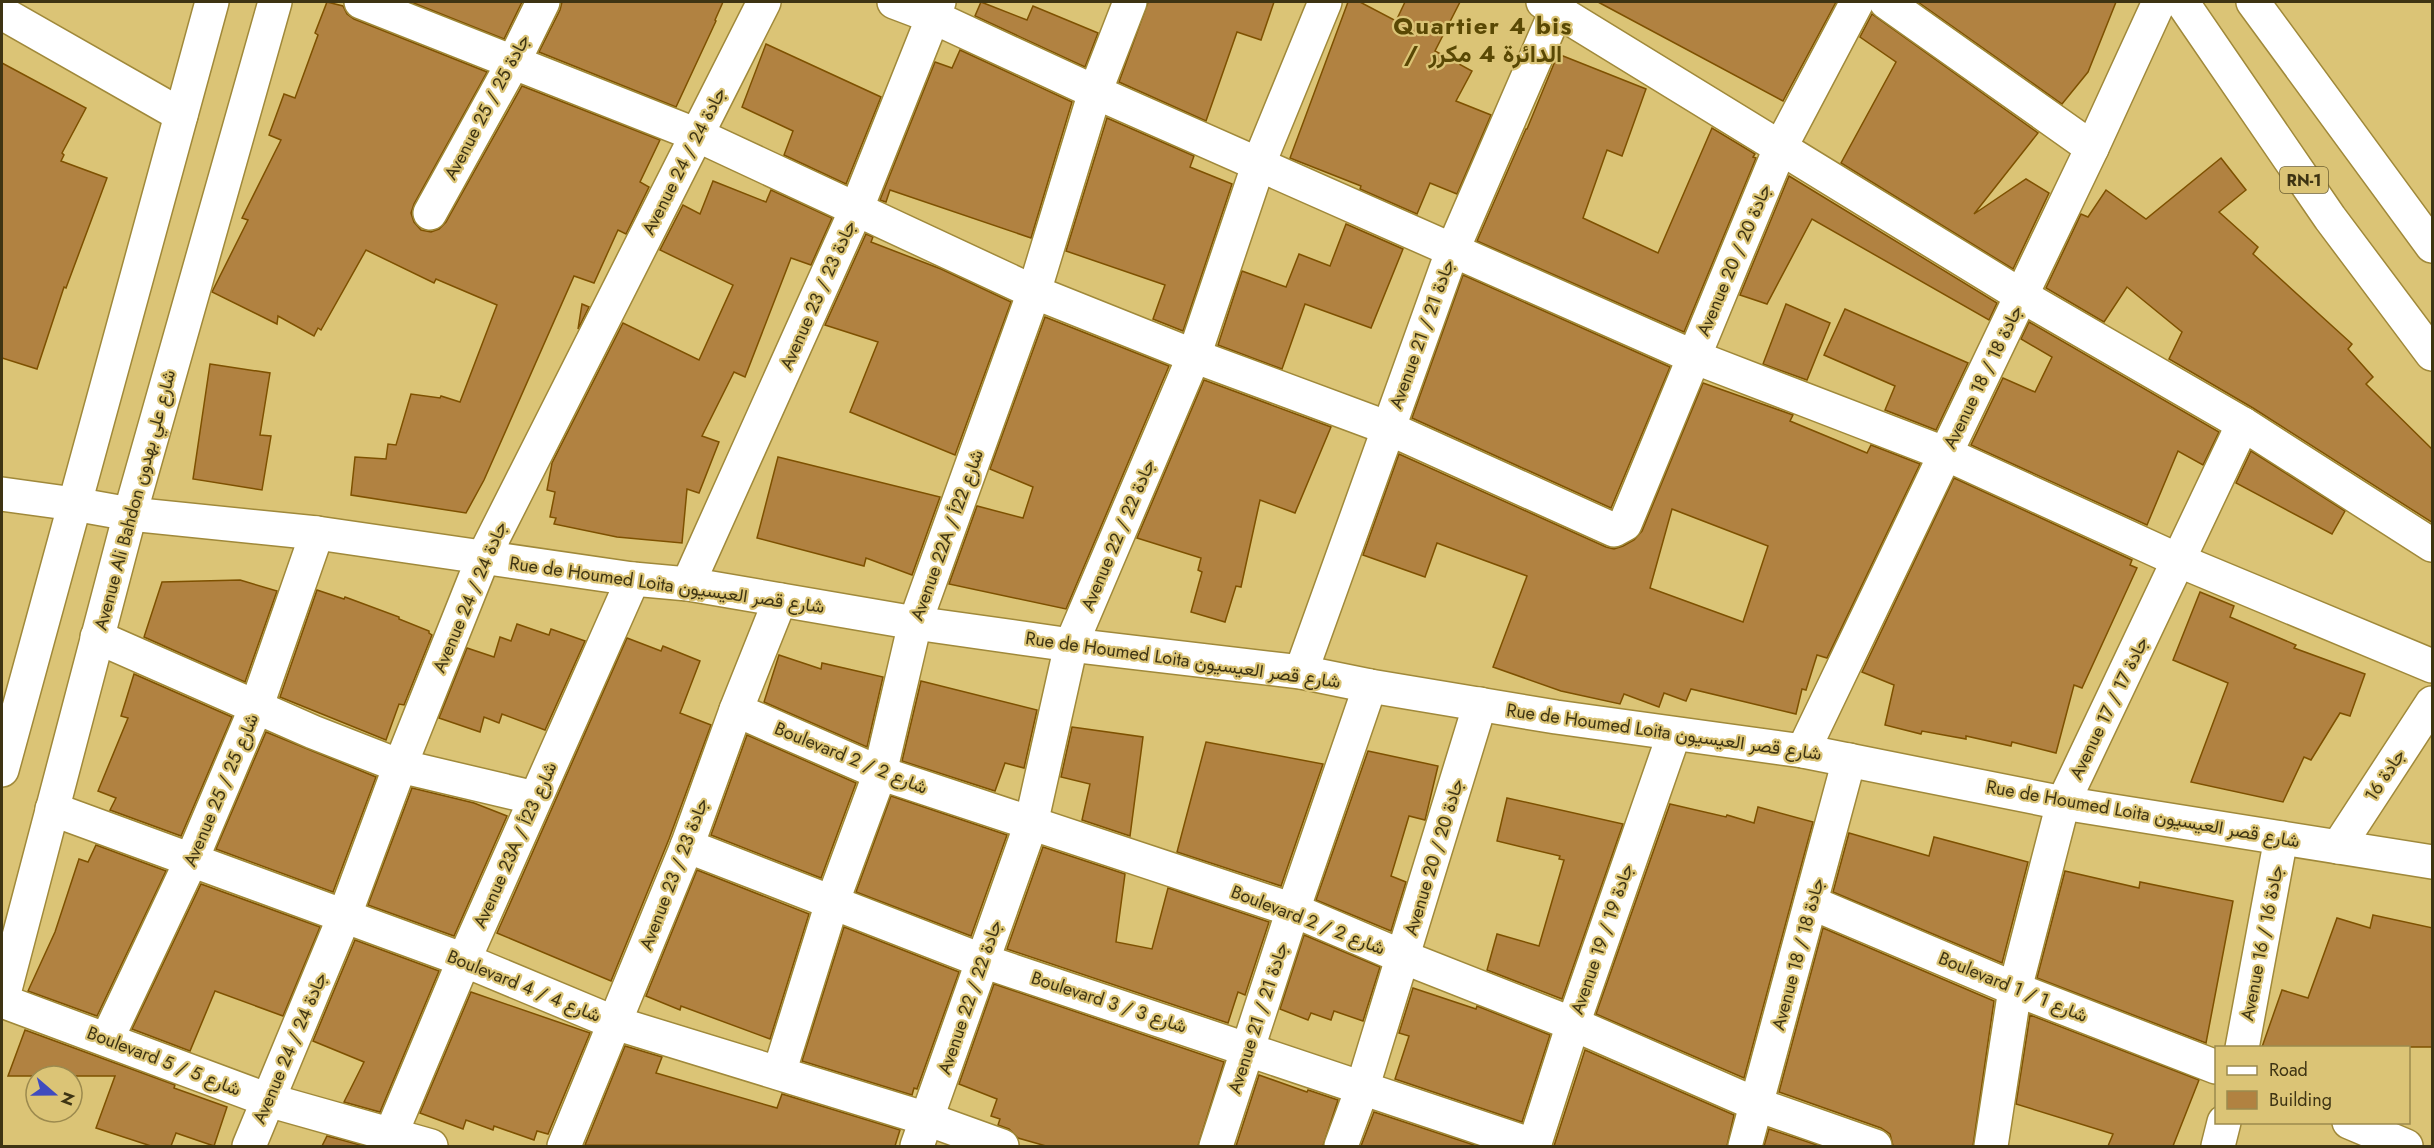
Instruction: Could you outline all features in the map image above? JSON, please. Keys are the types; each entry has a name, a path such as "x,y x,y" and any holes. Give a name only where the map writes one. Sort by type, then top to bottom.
{"street":[{"path":"2,770 212,2"},
{"name":"Avenue Ali Bahdon شارع علي بهدون","path":"2,1001 130,514 275,2"},
{"path":"361,2 698,135 1034,292 1194,356 1388,428"},
{"name":"Avenue 25 / جادة 25","path":"430,213 514,61 543,2"},
{"name":"Avenue 24 / جادة 24","path":"249,1146 344,917 400,766 483,558 764,2"},
{"path":"894,2 935,9 1095,92 1694,357 1946,454 2180,561 2433,666"},
{"name":"Avenue 22A / شارع 22أ","path":"779,1073 832,903 880,773 915,622 1034,292 1095,92 1130,2"},
{"name":"Avenue 22 / جادة 22","path":"922,1133 1031,824 1071,645 1194,356 1259,163 1325,2"},
{"name":"Avenue 20 / جادة 20","path":"1388,428 1614,530 1625,525 1781,146 1857,2"},
{"path":"1886,2 2092,148"},
{"name":"Avenue 18 / جادة 18","path":"1803,751 2022,296 2159,2"},
{"name":"RN-1","path":"2182,2 2330,218 2433,354"},
{"path":"2253,2 2433,246"},
{"path":"1553,4 2022,296 2243,424 2433,545"},
{"name":"Avenue 21 / جادة 21","path":"1301,672 1453,249 1553,4"},
{"name":"Avenue 23 / جادة 23","path":"688,584 856,210 935,9"},
{"path":"2,13 181,115"},
{"name":"Avenue 17 / جادة 17","path":"1990,1146 2015,989 2063,802 2180,561 2243,424"},
{"name":"Rue de Houmed Loita شارع قصر العيسيون","path":"2,494 130,514 317,533 633,579 688,584 915,622 1071,645 1301,672 1480,704 1803,751 2063,802 2433,862"},
{"name":"Avenue 25 / شارع 25","path":"107,1039 191,861 257,705 317,533"},
{"name":"Avenue 23A / شارع 23أ","path":"389,1140 464,960 633,579"},
{"name":"Avenue 23 / جادة 23","path":"564,1146 687,846 736,710 780,600"},
{"path":"98,637 257,705 313,732 400,766 535,798"},
{"name":"Avenue 21 / جادة 21","path":"1216,1146 1293,910 1370,686"},
{"name":"جادة 16","path":"2338,847 2433,703"},
{"name":"Avenue 20 / جادة 20","path":"1341,1146 1362,1089 1480,704"},
{"name":"Boulevard 2 / شارع 2","path":"736,710 880,773 1293,910 1403,957 1572,1024 1758,1105 1875,1146"},
{"name":"Avenue 19 / جادة 19","path":"1534,1146 1572,1024 1674,734"},
{"name":"Avenue 18 / جادة 18","path":"1745,1146 1758,1105 1849,760"},
{"name":"Boulevard 4 / شارع 4","path":"52,809 464,960 615,1023 779,1073 922,1133 1002,1146"},
{"name":"Avenue 16 / جادة 16","path":"2242,1046 2281,838"},
{"name":"Boulevard 3 / شارع 3","path":"687,846 983,961 1534,1146"},
{"name":"Boulevard 1 / شارع 1","path":"1812,903 2015,989 2215,1066"},
{"name":"Boulevard 5 / شارع 5","path":"2,1001 268,1100 389,1140 431,1146"},
{"path":"2218,1146 2224,1124"},
{"path":"2354,1124 2406,1146"}],"building":[{"path":"327,2 343,6 347,14 354,19 487,72 414,204 411,213 414,222 421,230 431,232 439,229 446,222 522,86 660,140 640,182 649,187 626,234 618,230 594,283 574,276 484,480 466,513 351,495 355,457 386,459 388,444 396,445 411,394 440,398 441,396 460,402 497,305 436,279 434,283 366,250 321,330 318,328 314,336 278,316 277,324 212,292 248,220 242,218 281,140 269,135 284,94 295,98 318,35 315,33"},
{"path":"411,2 522,2 504,39"},
{"path":"562,2 723,2 676,107 539,52"},
{"path":"981,2 1027,20 1033,6 1098,33 1085,67 975,16"},
{"path":"1148,2 1274,2 1261,40 1237,32 1206,121 1119,82"},
{"path":"1348,2 1360,2 1396,21 1405,2 1460,2 1435,51 1472,71 1456,101 1491,115 1457,194 1430,183 1417,214 1360,189 1361,186 1290,158"},
{"path":"1598,2 1836,2 1783,101"},
{"path":"1918,2 2116,2 2088,72 2062,104"},
{"path":"1872,14 2038,133 1974,214 2026,179 2049,193 2013,269 1841,163 1896,62 1860,37"},
{"path":"766,44 881,97 846,184 784,155 793,131 742,107"},
{"path":"960,50 1072,102 1031,238 890,190 886,202 880,200 935,62 952,68"},
{"path":"1558,54 1646,89 1622,156 1607,150 1583,218 1658,253 1712,128 1755,154 1753,157 1756,158 1684,332 1477,241"},
{"path":"2,63 86,108 62,153 64,155 61,161 107,178 66,288 64,287 37,369 2,358"},
{"path":"1107,118 1194,156 1190,167 1232,184 1183,331 1153,319 1165,285 1066,251"},
{"path":"2221,158 2246,190 2219,212 2258,247 2253,254 2352,344 2348,349 2373,377 2366,384 2433,450 2433,523 2253,408 2169,359 2182,332 2127,287 2104,322 2046,288 2081,214 2088,217 2106,190 2146,219"},
{"path":"1789,176 1997,303 1989,320 1812,219 1767,304 1740,295"},
{"path":"713,181 766,202 771,190 832,218 811,265 791,258 745,377 734,372 702,436 719,442 699,493 687,489 682,543 617,537 554,524 556,518 550,517 555,492 547,490 552,463 623,323 699,360 733,285 660,250 683,205 700,214"},
{"path":"1346,224 1403,249 1371,328 1305,304 1282,369 1218,345 1242,271 1286,287 1299,254 1330,266"},
{"path":"866,234 873,237 871,242 941,269 1011,302 955,455 850,412 878,342 825,325"},
{"path":"1463,275 1670,367 1611,508 1412,418"},
{"path":"582,304 589,307 578,329"},
{"path":"1786,304 1830,323 1807,380 1763,364"},
{"path":"1845,309 1968,363 1936,430 1885,410 1895,386 1824,355"},
{"path":"1045,317 1169,366 1066,609 949,584 977,506 1023,518 1033,487 990,469"},
{"path":"2029,322 2219,432 2203,465 2178,451 2147,525 1971,445 2003,378 2035,392 2052,357 2021,339"},
{"path":"210,364 270,373 260,435 271,436 262,490 193,479"},
{"path":"1204,380 1331,427 1295,513 1260,500 1241,587 1236,586 1225,622 1191,612 1202,572 1198,570 1201,558 1137,538"},
{"path":"1703,383 1793,415 1790,421 1867,453 1871,445 1920,464 1827,658 1817,655 1806,690 1802,689 1796,714 1691,689 1686,701 1664,693 1659,707 1624,694 1620,704 1561,691 1493,667 1527,576 1437,543 1425,577 1363,555 1399,454 1606,547 1614,549 1623,546 1634,540 1642,531","holes":["1672,509 1768,546 1743,622 1650,588"]},
{"path":"2251,451 2345,511 2332,534 2236,483"},
{"path":"778,457 940,497 912,575 866,558 864,566 757,538"},
{"path":"1954,478 2132,560 2130,565 2137,568 2082,688 2074,685 2056,753 2012,742 2011,746 1966,736 1966,739 1922,731 1921,734 1885,725 1894,685 1862,672"},
{"path":"240,580 277,591 245,682 144,637 162,582"},
{"path":"317,590 344,599 345,597 399,617 399,619 429,631 432,635 404,705 399,704 386,740 280,697"},
{"path":"2200,592 2234,606 2230,617 2296,645 2294,648 2365,674 2350,716 2340,713 2311,760 2304,757 2283,802 2191,782 2228,683 2173,660"},
{"path":"517,624 549,635 551,629 585,641 545,730 502,714 499,723 484,717 480,732 439,718 467,648 494,657 500,637 511,641"},
{"path":"627,638 661,651 663,646 700,661 680,713 711,725 669,839 611,981 497,933"},
{"path":"779,655 821,669 822,663 883,677 867,747 764,702"},
{"path":"134,674 232,717 181,836 110,810 116,798 98,791 128,718 121,716"},
{"path":"921,681 1037,710 1024,768 1005,763 995,791 902,761"},
{"path":"1072,727 1143,737 1130,836 1082,820 1090,784 1061,777"},
{"path":"266,732 376,777 333,892 216,849"},
{"path":"747,735 856,783 821,878 711,835"},
{"path":"1206,742 1323,764 1281,886 1177,852"},
{"path":"1368,751 1438,766 1425,820 1409,816 1391,876 1406,882 1391,931 1316,900"},
{"path":"412,788 474,803 507,816 454,936 368,905"},
{"path":"891,796 1007,835 971,936 856,892"},
{"path":"1507,798 1623,824 1562,999 1487,970 1497,934 1539,946 1564,860 1559,859 1560,856 1497,841"},
{"path":"1670,804 1726,817 1727,815 1754,823 1758,807 1813,822 1744,1078 1596,1014"},
{"path":"1849,833 1929,856 1934,837 2028,862 2002,963 1833,892"},
{"path":"96,845 166,871 97,1016 28,991 55,932 79,859 88,862"},
{"path":"1043,847 1125,874 1116,942 1152,949 1168,888 1269,922 1245,995 1238,992 1228,1023 1007,949"},
{"path":"697,870 809,914 770,1039 681,1006 680,1010 646,996"},
{"path":"2065,871 2139,888 2140,882 2233,901 2206,1043 2037,978"},
{"path":"201,884 320,927 283,1016 215,991 190,1051 132,1029"},
{"path":"2373,915 2433,928 2433,1047 2262,1046 2282,990 2308,998 2337,918 2370,928"},
{"path":"844,927 959,972 917,1089 914,1088 912,1095 802,1061"},
{"path":"1823,928 1994,1001 1973,1146 1893,1146 1890,1134 1881,1128 1779,1092"},
{"path":"1304,935 1380,967 1363,1021 1334,1011 1331,1020 1311,1013 1308,1020 1280,1009"},
{"path":"355,940 439,971 380,1112 344,1102 364,1062 313,1041"},
{"path":"994,984 1224,1062 1198,1146 1046,1146 1018,1138 1009,1129 998,1125 1000,1119 991,1116 997,1099 959,1084"},
{"path":"1413,988 1476,1009 1477,1006 1550,1035 1522,1122 1395,1079 1409,1036 1399,1033"},
{"path":"471,992 590,1033 548,1134 537,1131 534,1140 494,1126 493,1130 466,1120 463,1129 420,1113"},
{"path":"2030,1015 2199,1080 2173,1146 2108,1146 2113,1134 2016,1104"},
{"path":"25,1030 175,1085 174,1088 227,1107 214,1146 176,1133 171,1146 151,1146 96,1128 115,1076 84,1076 84,1064 24,1064 24,1076 8,1076"},
{"path":"625,1046 662,1057 656,1073 777,1108 782,1094 900,1130 895,1146 585,1145"},
{"path":"1585,1050 1734,1115 1727,1146 1554,1146"},
{"path":"1259,1075 1338,1100 1323,1146 1236,1146"},
{"path":"1374,1112 1477,1146 1361,1146"},
{"path":"1769,1129 1820,1146 1764,1146"},
{"path":"327,1136 364,1146 322,1146"}],"district":[{"name":"Quartier 4 bis / الدائرة 4 مكرر","path":"1483,39"}]}
